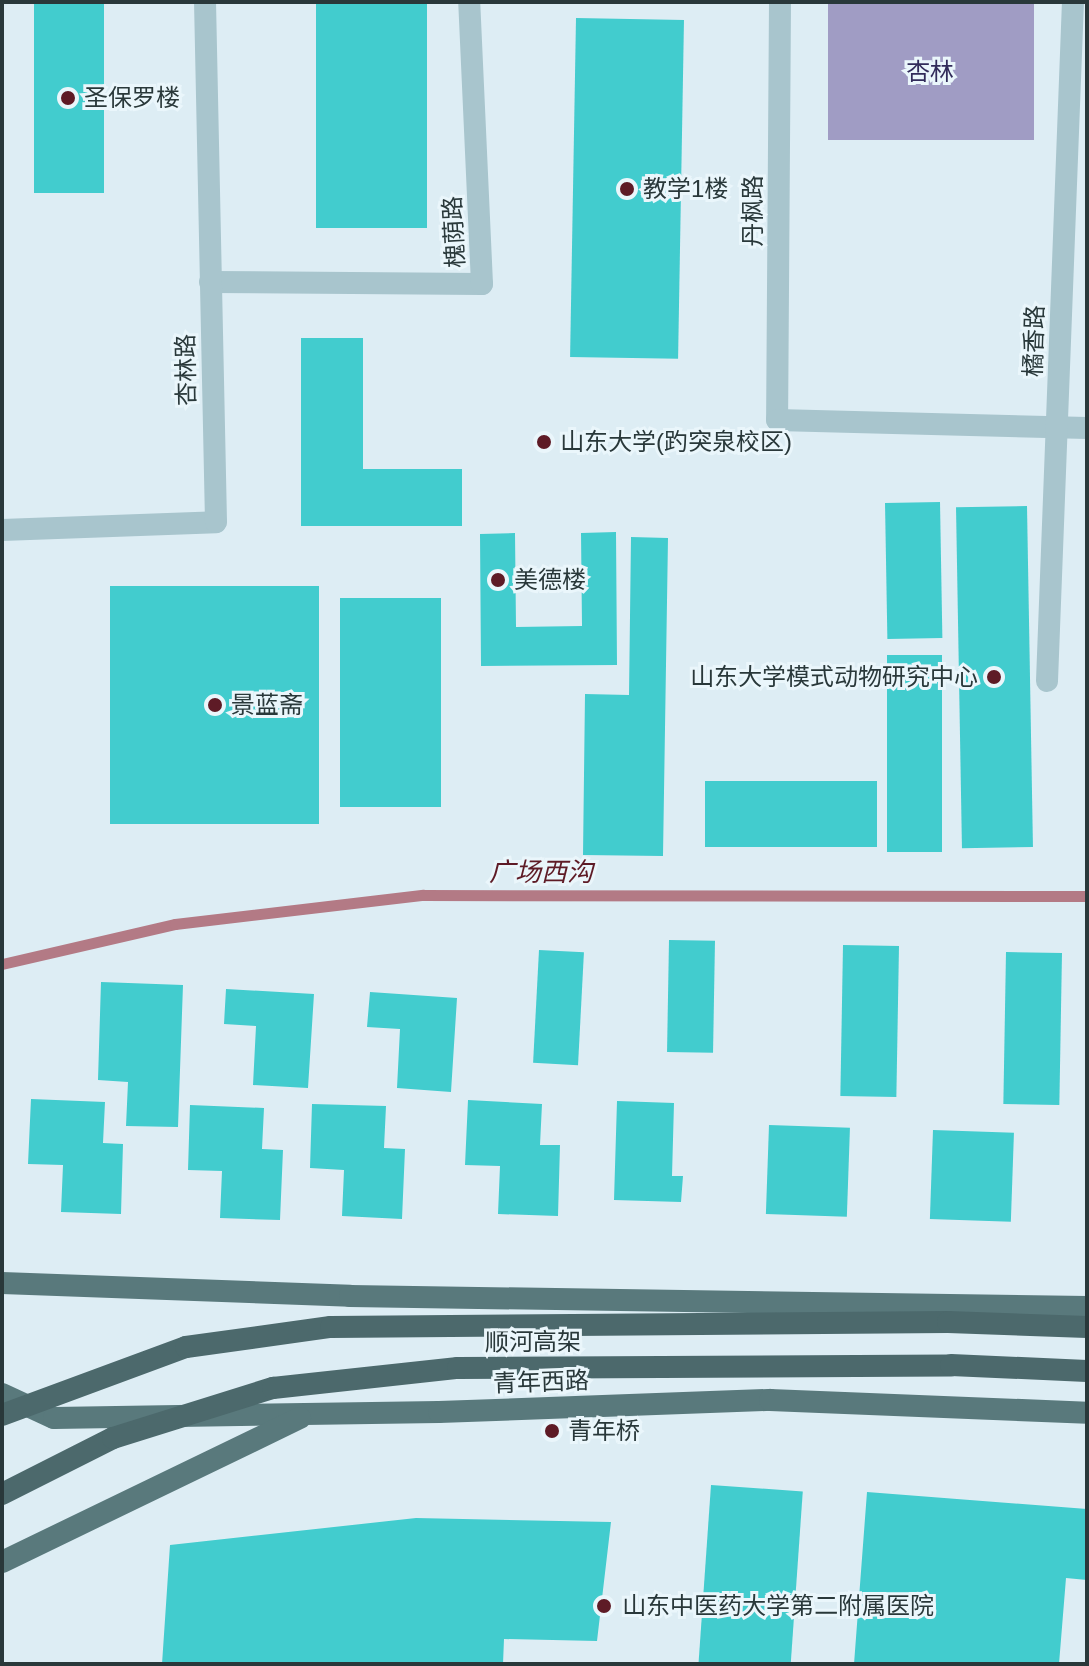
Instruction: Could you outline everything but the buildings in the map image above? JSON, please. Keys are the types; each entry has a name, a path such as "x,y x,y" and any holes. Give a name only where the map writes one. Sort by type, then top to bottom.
{"highway":[{"name":"顺河高架","path":"2,1415 186,1347 331,1327 948,1322 1087,1327"},
{"name":"顺河高架","path":"2,1494 113,1438 273,1388 458,1368 951,1365 1087,1371"}],"main road":[{"path":"2,1283 350,1296 1087,1307"},
{"name":"青年西路","path":"2,1394 54,1418 770,1400 1087,1413"},
{"path":"2,1562 308,1414"}],"lane":[{"name":"杏林路","path":"2,530 216,522 205,2"},
{"name":"槐荫路","path":"210,282 482,284 469,2"},
{"name":"丹枫路","path":"780,2 777,420 1057,428"},
{"name":"橘香路","path":"1047,681 1073,2"},
{"path":"1057,428 1087,428"}],"green space":[{"name":"杏林","path":"828,2 1034,2 1034,140 828,140"}],"waterway":[{"name":"广场西沟","path":"2,964 175,924 423,895 1087,896"}],"place":[{"name":"圣保罗楼","path":"68,98"},
{"name":"教学1楼","path":"627,189"},
{"name":"山东大学(趵突泉校区)","path":"544,442"},
{"name":"美德楼","path":"498,580"},
{"name":"山东大学模式动物研究中心","path":"994,677"},
{"name":"景蓝斋","path":"215,705"},
{"name":"青年桥","path":"552,1431"},
{"name":"山东中医药大学第二附属医院","path":"604,1606"}]}
